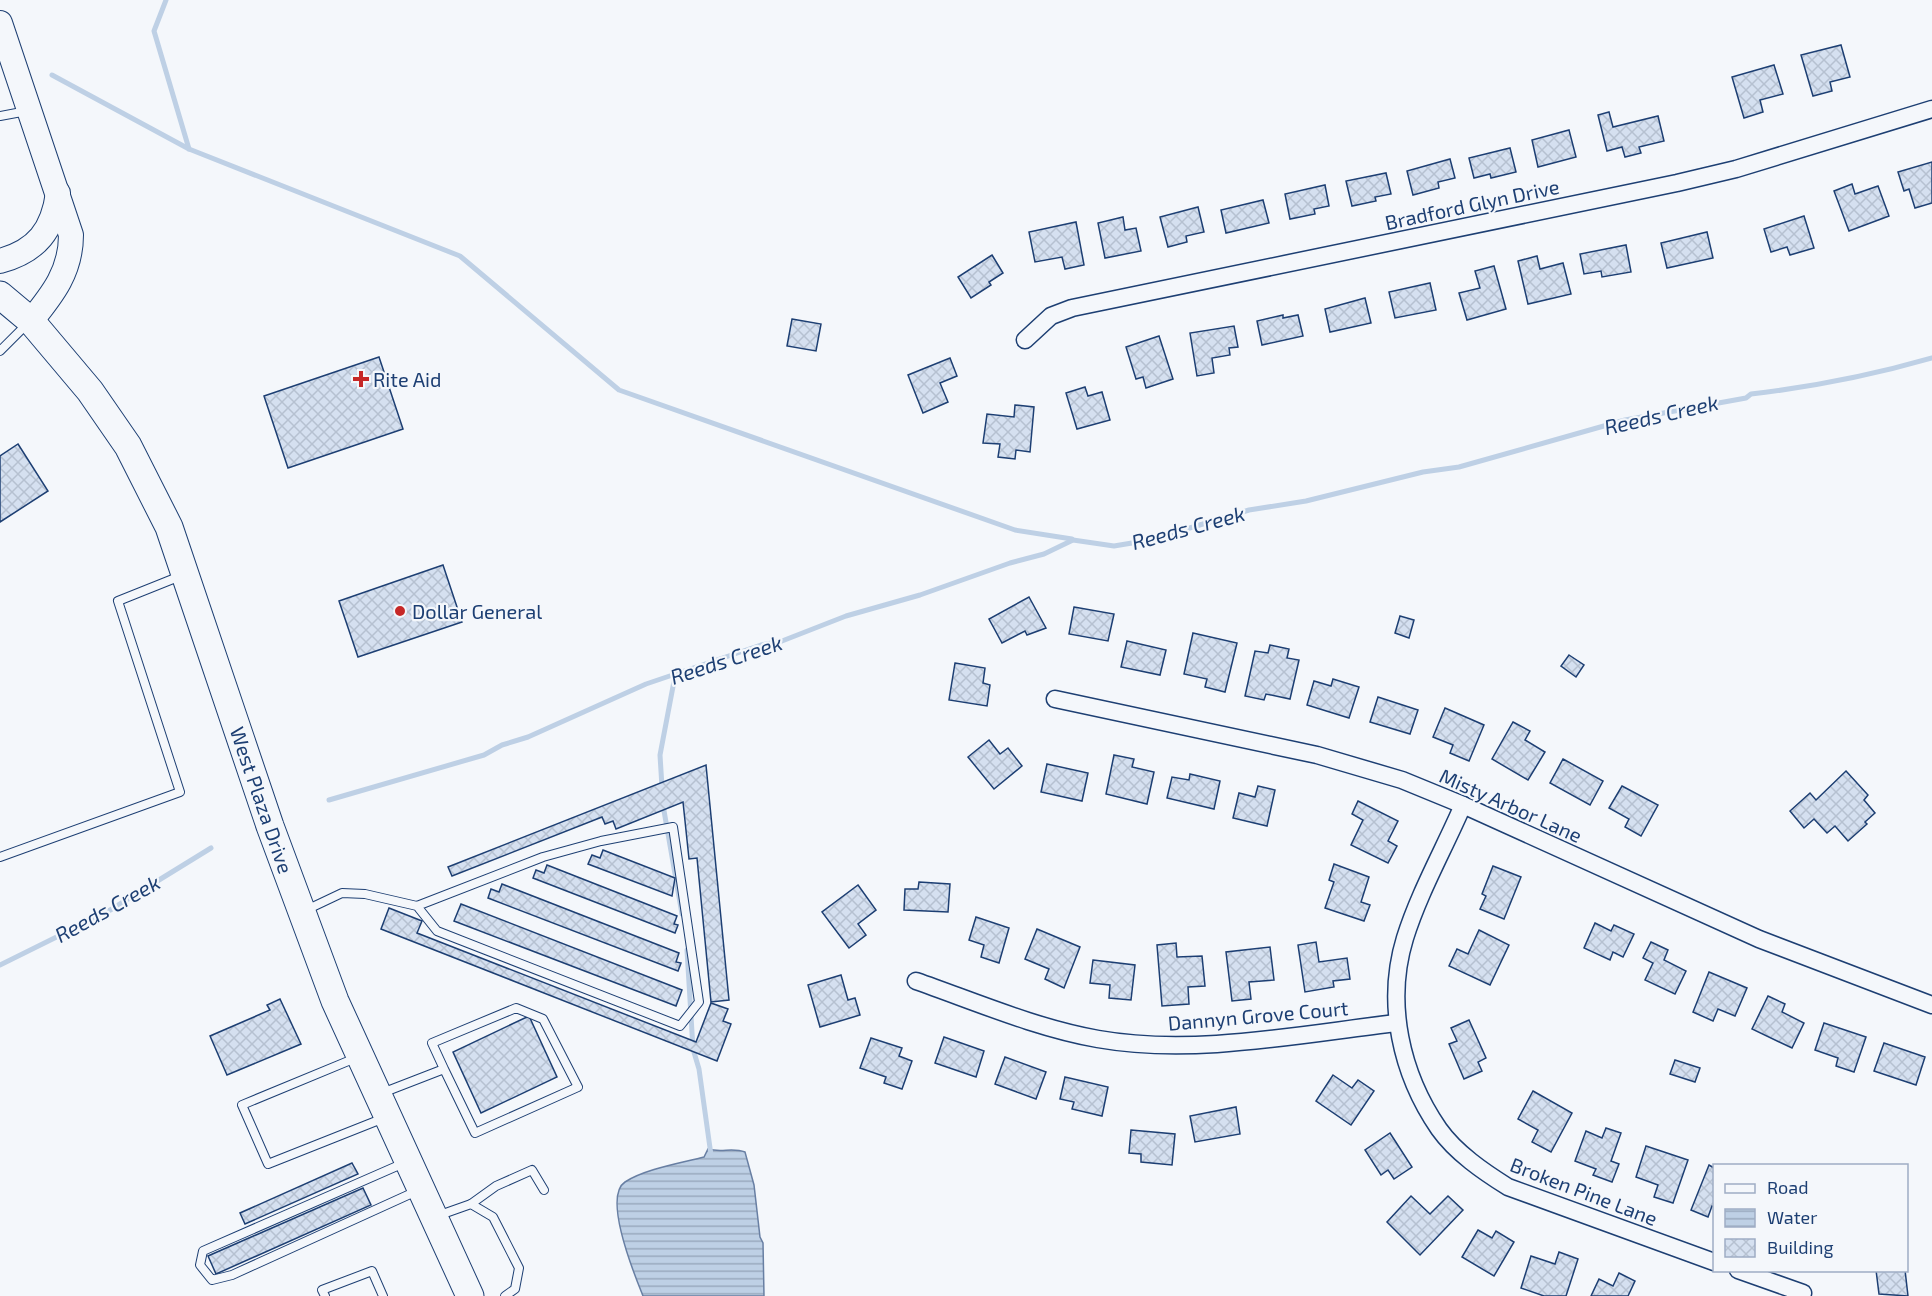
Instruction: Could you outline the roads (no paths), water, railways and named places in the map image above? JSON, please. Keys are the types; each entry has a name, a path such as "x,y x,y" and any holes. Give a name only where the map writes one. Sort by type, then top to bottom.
{"main road":[{"name":"West Plaza Drive","path":"0,295 31,321 70,365 128,446 169,527 301,912 359,1057 434,1218 466,1294"}],"street":[{"path":"0,23 70,235 70,250 61,280 31,321"},
{"name":"Bradford Glyn Drive","path":"1025,340 1051,316 1072,308 1677,183 1736,169 1932,109"},
{"path":"0,261 24,252 44,237 55,213 58,193"},
{"name":"Misty Arbor Lane","path":"1055,699 1344,762 1402,780 1463,805 1759,939 1932,1005"},
{"name":"Broken Pine Lane","path":"1463,805 1405,937 1396,993 1397,1023 1411,1080 1440,1130 1482,1170 1508,1187 1537,1200 1713,1262"},
{"name":"Dannyn Grove Court","path":"916,981 1060,1030 1137,1044 1220,1043 1397,1023"},
{"path":"1744,1272 1803,1293"}],"lane":[{"path":"0,116 30,111"},
{"path":"0,351 31,321"},
{"path":"0,857 180,792 118,601 187,574"},
{"path":"301,912 342,894 365,894 417,906 543,857 601,841 674,827 699,1002 680,1026 437,931 417,906"},
{"path":"516,1008 543,1019 578,1087 475,1133 444,1069 432,1043 516,1008"},
{"path":"359,1057 242,1105 268,1164 382,1106 444,1069"},
{"path":"407,1161 203,1251 200,1265 212,1280 232,1275 420,1189"},
{"path":"434,1218 471,1204 496,1186 532,1170 544,1190"},
{"path":"471,1204 493,1217 519,1268 515,1288 505,1296"},
{"path":"325,1296 322,1290 372,1271 383,1296"}],"water":[{"path":"708,1149 745,1152 754,1185 760,1237 763,1243 764,1296 643,1296 622,1237 618,1219 619,1190 633,1177 704,1157"}],"waterway":[{"path":"166,0 154,31 189,149"},
{"path":"52,75 189,149 460,256 619,390 1015,530 1072,539"},
{"name":"Reeds Creek","path":"329,800 484,755 502,745 528,737 646,684 761,645 782,641 846,616 920,595 1010,563 1044,554 1073,540 1114,546 1150,540 1249,510 1306,501 1423,472 1459,467 1625,420 1746,398 1751,394 1843,380 1932,358"},
{"path":"662,787 660,755 675,676"},
{"path":"663,805 682,914"},
{"name":"Reeds Creek","path":"0,965 107,912 211,848"},
{"path":"687,950 693,1049 699,1069 711,1155"}],"place":[{"name":"Rite Aid","path":"361,379"},
{"name":"Dollar General","path":"400,611"}]}
